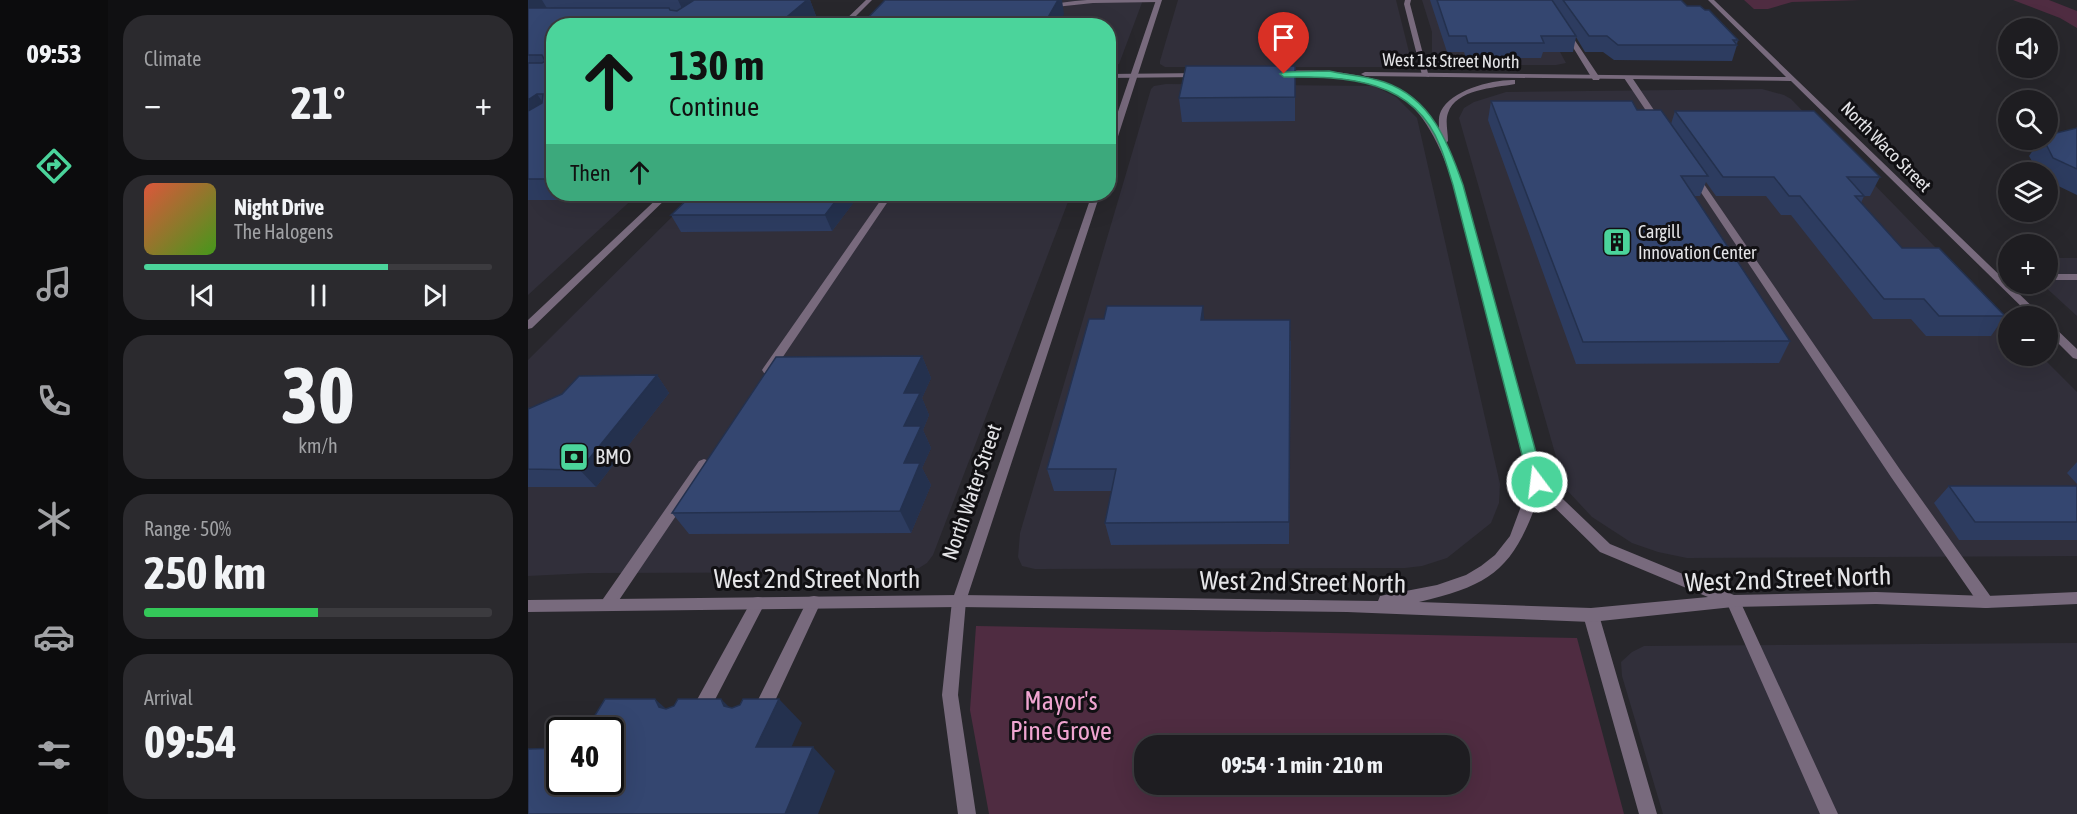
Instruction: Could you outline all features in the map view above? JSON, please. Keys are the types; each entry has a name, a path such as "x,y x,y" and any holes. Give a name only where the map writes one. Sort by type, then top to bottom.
{"street":[{"path":"850,18 869,0"},
{"path":"1018,0 1018,3 1027,6 1094,1 1159,0 1116,132"},
{"path":"1408,0 1407,4 1426,75"},
{"name":"North Waco Street","path":"1711,0 2027,306"},
{"path":"1562,25 1596,78"},
{"path":"1329,74 1381,83 1396,90 1427,115 1444,144 1461,196 1537,482 1605,548 1733,601 1829,814"},
{"path":"1116,76 1205,75"},
{"name":"West 1st Street North","path":"1272,75 1792,79"},
{"path":"1444,144 1443,114 1451,101 1483,88 1539,77"},
{"path":"1628,78 1663,129"},
{"path":"1689,168 1986,602"},
{"path":"528,326 660,201"},
{"path":"764,376 884,201"},
{"name":"North Water Street","path":"967,814 950,695 959,601 1094,201"},
{"path":"2058,277 2077,277"},
{"path":"2058,337 2077,355"},
{"path":"608,604 711,454"},
{"path":"1347,606 1419,597 1482,574 1512,545 1537,482"},
{"name":"West 2nd Street North","path":"528,606 959,601 1347,606 1591,615 1733,601 1876,598 1986,602 2077,598"},
{"path":"693,724 758,603"},
{"path":"756,723 814,603"},
{"path":"1591,615 1648,814"}],"shaded area":[{"path":"890,0 1143,0 1119,64 1116,65 1116,18 878,18"},
{"path":"1178,0 1396,0 1412,64 1408,67 1165,67 1160,64 1160,61"},
{"path":"1422,0 1532,0 1566,63 1556,65 1440,65 1432,58 1432,32"},
{"path":"1166,84 1374,86 1396,97 1417,118 1500,484 1499,503 1491,523 1447,558 1422,566 1405,568 1035,569 1022,566 1018,557 1020,533 1151,89 1154,86"},
{"path":"528,86 546,161 546,201 630,201 528,295"},
{"path":"1762,89 1791,99 1998,312 1998,366 2051,366 2077,392 2077,556 1687,558 1658,552 1632,543 1592,517 1565,488 1459,118 1464,108 1474,102 1506,92"},
{"path":"688,201 1068,201 933,555 919,568 893,572 589,573 528,576 528,360"},
{"path":"2058,258 2077,258 2077,316 2053,294 2058,294"},
{"path":"2077,643 2077,814 1663,814 1622,676 1621,662 1632,652 1644,646"}],"green space":[{"path":"1744,0 1861,0 1792,2 1768,9 1754,9"},
{"path":"2013,0 2049,0 2077,11 2077,28 2060,18"},
{"name":"Mayor's Pine Grove","path":"976,626 1577,638 1624,814 989,814 970,710"}],"building":[{"path":"694,0 807,0 786,18 546,18 546,179 528,179 528,111 542,103 543,94 537,94 528,100 528,63 545,61 542,55 528,55 528,8 669,8 677,11"},
{"path":"885,0 1058,0 1048,18 868,18"},
{"path":"1437,0 1552,0 1576,36 1541,36 1544,43 1468,43 1466,36 1449,36"},
{"path":"1563,0 1681,0 1687,6 1700,6 1709,10 1738,40 1733,40 1737,45 1618,45 1607,36 1589,36"},
{"path":"1186,66 1295,66 1295,97 1179,98"},
{"name":"Cargill Innovation Center","path":"1491,101 1632,101 1637,110 1661,110 1708,176 1681,176 1790,341 1583,342"},
{"path":"1675,111 1814,111 1880,177 1847,177 1864,196 1855,196 1902,248 1939,248 1998,309 1998,316 1939,316 1924,299 1884,299 1800,196 1789,196 1774,177 1723,177"},
{"path":"2077,128 2077,169 2053,158 2049,150 2058,150 2058,133"},
{"path":"686,201 836,201 825,215 671,215"},
{"path":"1107,306 1203,306 1201,320 1290,320 1289,522 1105,523 1116,469 1047,469 1089,319 1104,319"},
{"path":"922,356 904,393 920,393 904,426 921,426 904,463 920,463 900,511 672,513 776,357"},
{"path":"657,375 580,470 528,469 528,409 562,394 579,376"},
{"path":"1949,486 2077,486 2077,522 1975,522"},
{"path":"605,699 655,699 659,707 666,709 674,706 678,699 721,699 724,706 732,708 740,705 743,699 779,699 756,747 813,747 785,814 528,814 528,749 546,748 546,795 624,795 624,717 594,717"}],"place":[{"name":"Cargill Innovation Center","path":"1617,242"},
{"name":"BMO","path":"574,457"}],"route":[{"path":"1284,74 1329,74 1381,83 1413,101 1427,115 1444,144 1458,185 1537,482"}]}
